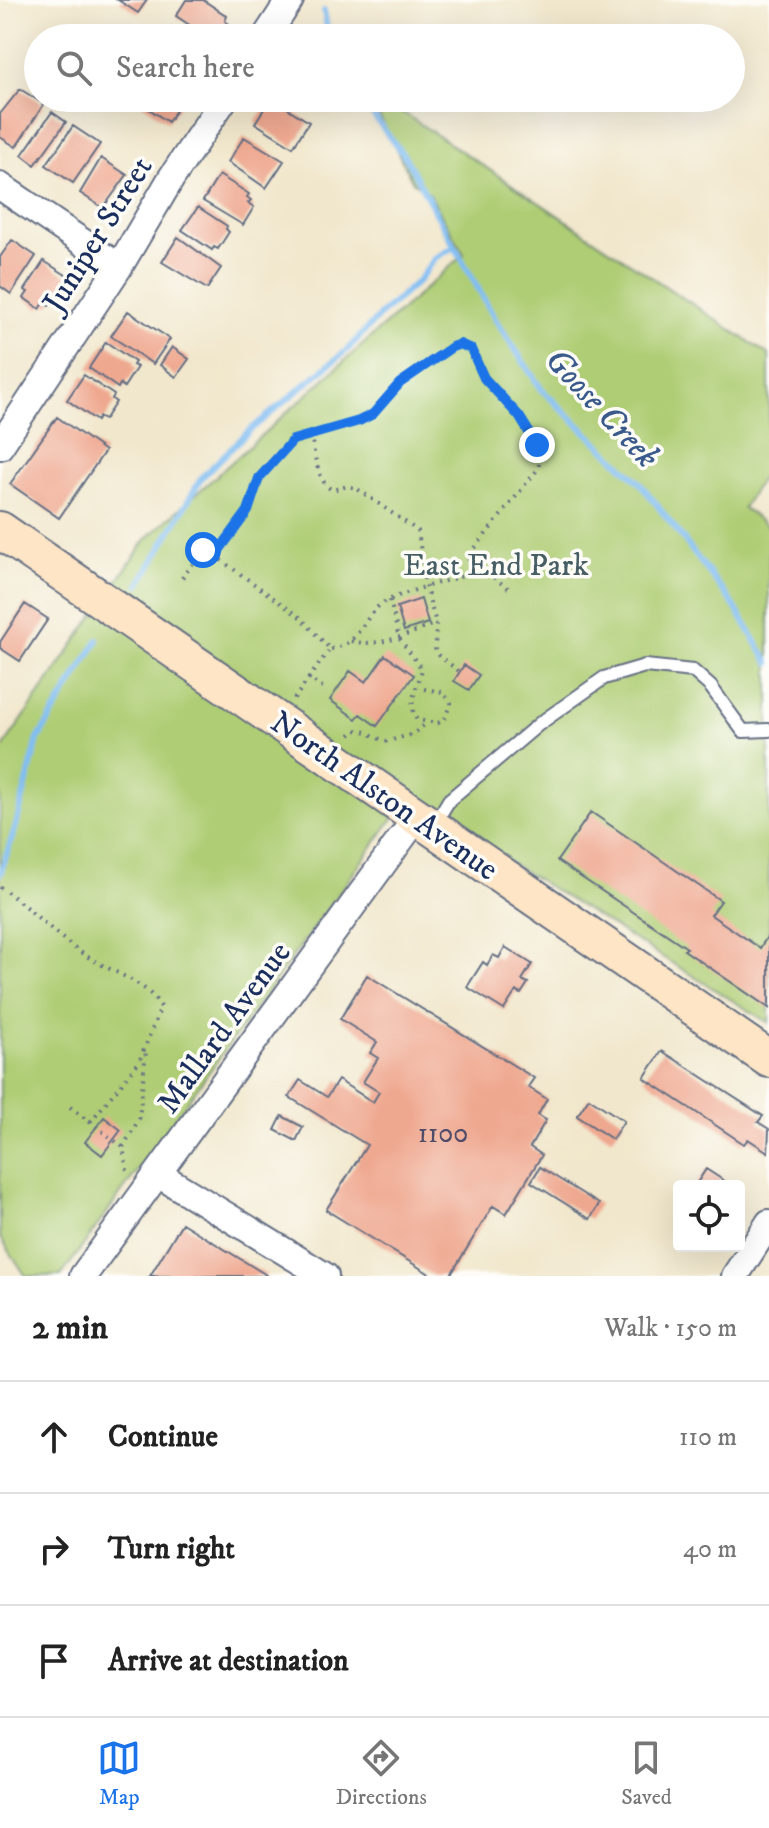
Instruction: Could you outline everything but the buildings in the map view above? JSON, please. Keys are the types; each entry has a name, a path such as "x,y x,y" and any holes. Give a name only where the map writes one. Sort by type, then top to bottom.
{"main road":[{"name":"North Alston Avenue","path":"0,530 769,1059"}],"street":[{"path":"273,24 286,2"},
{"name":"Juniper Street","path":"0,446 119,267 172,177 216,112"},
{"path":"0,186 119,267"},
{"name":"Mallard Avenue","path":"83,1276 425,822"},
{"path":"158,1174 325,1276"},
{"path":"735,1276 769,1223"}],"lane":[{"path":"425,822 539,724 604,678 645,666 693,671 711,687 743,731 769,730"}],"path":[{"path":"215,556 248,511 254,490 266,469 293,440 373,414 400,383 460,344 471,349 484,378 528,428 537,445 538,469 467,558 512,591"},
{"path":"311,435 325,486 332,490 348,486 356,488 418,531 426,588 436,623 435,653 459,671"},
{"path":"182,578 203,550 300,617 330,649"},
{"path":"288,709 330,649 343,647 351,641 378,607 390,600 483,570"},
{"path":"390,600 399,638 422,669 411,703 412,712 417,720 438,723 444,720 451,703 443,692 418,688"},
{"path":"351,641 361,643 399,638 436,623"},
{"path":"309,678 327,691"},
{"path":"332,759 337,745 356,730 385,742 413,734 427,722"},
{"path":"0,887 93,961 129,979 156,999 161,1007 139,1062 90,1122"},
{"path":"130,1186 123,1147 139,1119 146,1049"},
{"path":"70,1107 123,1147"}],"green space":[{"name":"East End Park","path":"377,112 402,112 769,355 769,466 743,508 769,527 769,1023 407,799 61,1276 26,1276 0,1237 0,752 147,538 464,254 428,192 413,182"}],"waterway":[{"name":"Goose Creek","path":"324,11 326,24"},
{"name":"Goose Creek","path":"371,112 405,157 495,319 542,390 640,483 733,604 769,663"},
{"path":"139,585 202,477 249,431 347,350 419,280 435,258 454,247"},
{"path":"0,874 38,739 98,640"}],"route":[{"path":"203,550 215,556 248,511 259,478 293,440 373,414 400,383 460,344 471,349 484,378 519,416 537,445"}]}
